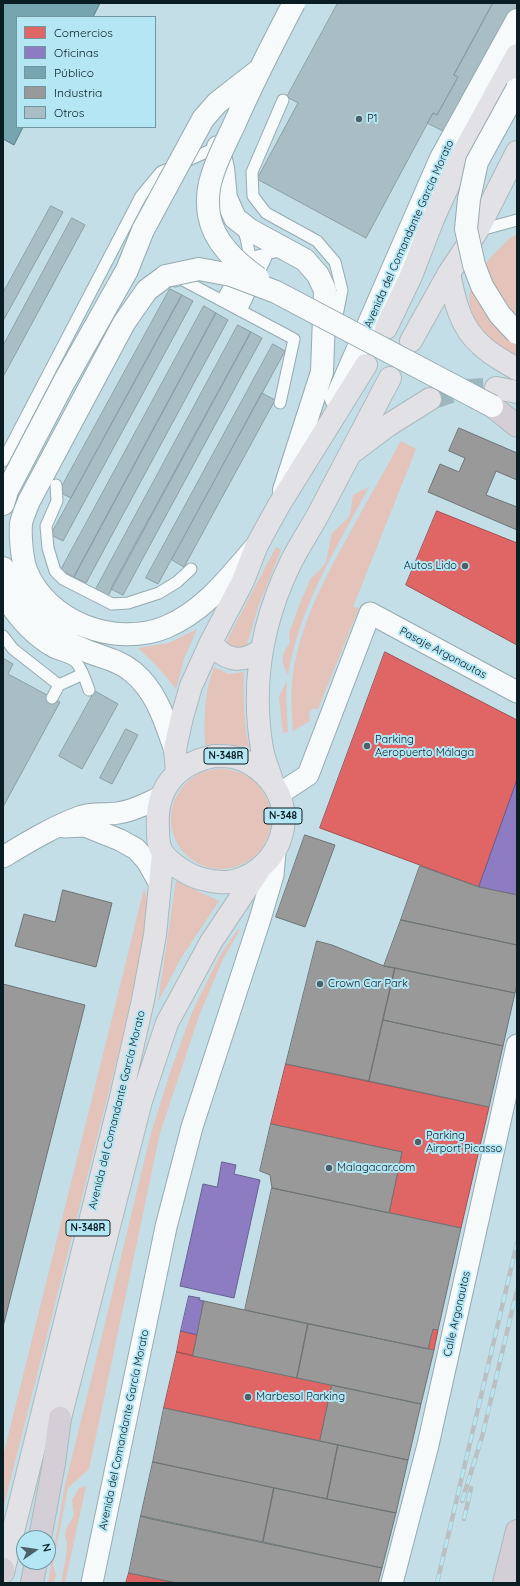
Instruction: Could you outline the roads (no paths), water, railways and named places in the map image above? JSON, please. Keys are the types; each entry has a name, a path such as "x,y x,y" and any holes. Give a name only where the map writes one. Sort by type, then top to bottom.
{"highway":[{"path":"494,397 517,426"},
{"path":"42,1530 54,1464 60,1418"},
{"path":"504,1583 517,1531"},
{"path":"32,1583 34,1570"}],"main road":[{"name":"Avenida del Comandante García Morato","path":"386,328 411,276 433,219 460,159 517,55"},
{"path":"411,341 449,273 477,231 517,152"},
{"path":"449,273 455,302 467,329 481,345 517,370"},
{"name":"Avenida del Comandante García Morato","path":"177,773 175,749 182,716 191,686 211,642 243,581 257,545 279,505 366,365"},
{"path":"275,788 262,751 257,686 261,650 273,604 291,561 390,378"},
{"path":"494,397 517,392"},
{"path":"350,454 387,426 430,399"},
{"path":"211,642 217,650 236,659 252,657 261,650"},
{"name":"N-348R","path":"161,849 157,822 161,797 168,783 177,773 191,763 200,759 214,756 234,757 255,766 275,788"},
{"name":"N-348","path":"161,849 179,868 196,878 218,883 234,881 259,870 275,852 284,826 283,810 275,788"},
{"name":"Avenida del Comandante García Morato","path":"3,1571 136,1030 155,935 160,884 161,849"},
{"name":"Avenida del Comandante García Morato","path":"28,1530 45,1458 60,1418 141,1101 167,1023 211,942 259,870"},
{"path":"15,1583 18,1570"}],"street":[{"path":"279,505 322,372 325,290 318,275 305,260 277,252 235,218 226,198 223,168 218,146 289,3"},
{"path":"276,292 227,252 216,235 209,215 208,195 212,176 258,71 294,3"},
{"name":"Avenida del Comandante García Morato","path":"312,453 441,158 517,20"},
{"path":"5,498 64,382 127,270 143,230 203,119 217,103 258,71"},
{"path":"517,89 477,162 469,199 466,229 474,265 482,286 500,315 517,333"},
{"path":"257,545 216,594 187,617 165,628 138,634 113,633 86,627 66,617 52,607 38,591 26,569 22,549 21,524 29,501 124,324 146,290 166,276 199,269 231,275 276,292 494,397 517,410"},
{"path":"3,568 6,578 20,603 40,625 64,641 118,662 133,672 150,689 161,710 175,749"},
{"name":"Pasaje Argonautas","path":"275,788 308,775 370,613 517,692"},
{"path":"3,857 41,835 88,815 100,812 117,813 131,811 161,797"},
{"path":"58,828 85,826 120,830 148,840 161,849"},
{"path":"85,826 120,840 136,849 147,860 160,884"},
{"name":"Avenida del Comandante García Morato","path":"92,1583 166,1227 192,1127 256,932 273,875 275,852"},
{"path":"218,883 254,920 256,932"},
{"name":"Calle Argonautas","path":"392,1583 429,1437 517,1045"}],"lane":[{"path":"283,100 252,172 253,196 266,213 317,241 335,262 342,290 331,347 322,372"},
{"path":"3,461 141,196 161,172 218,146"},
{"path":"477,231 517,220"},
{"path":"232,305 249,252 241,223"},
{"path":"232,305 277,252"},
{"path":"163,285 181,279 294,339 280,403"},
{"path":"56,485 57,501 46,526 48,548 54,570 63,580 112,604 128,603 159,593 177,582 191,569"},
{"path":"3,603 15,622 35,641 54,652 75,661 83,674 89,690"},
{"path":"3,636 13,649 59,685"},
{"path":"52,698 59,685 83,674"}],"tunnel":[{"path":"430,399 454,391 496,388"}],"railway":[{"path":"437,1583 517,1243"},
{"path":"462,1501 482,1437 517,1290"},
{"path":"464,1519 471,1488"}],"place":[{"name":"P1","path":"359,119"},
{"name":"Autos Lido","path":"465,566"},
{"name":"Parking Aeropuerto Málaga","path":"367,746"},
{"name":"Crown Car Park","path":"320,984"},
{"name":"Parking Airport Picasso","path":"418,1142"},
{"name":"Malagacar.com","path":"329,1168"},
{"name":"Marbesol Parking","path":"248,1397"}]}
